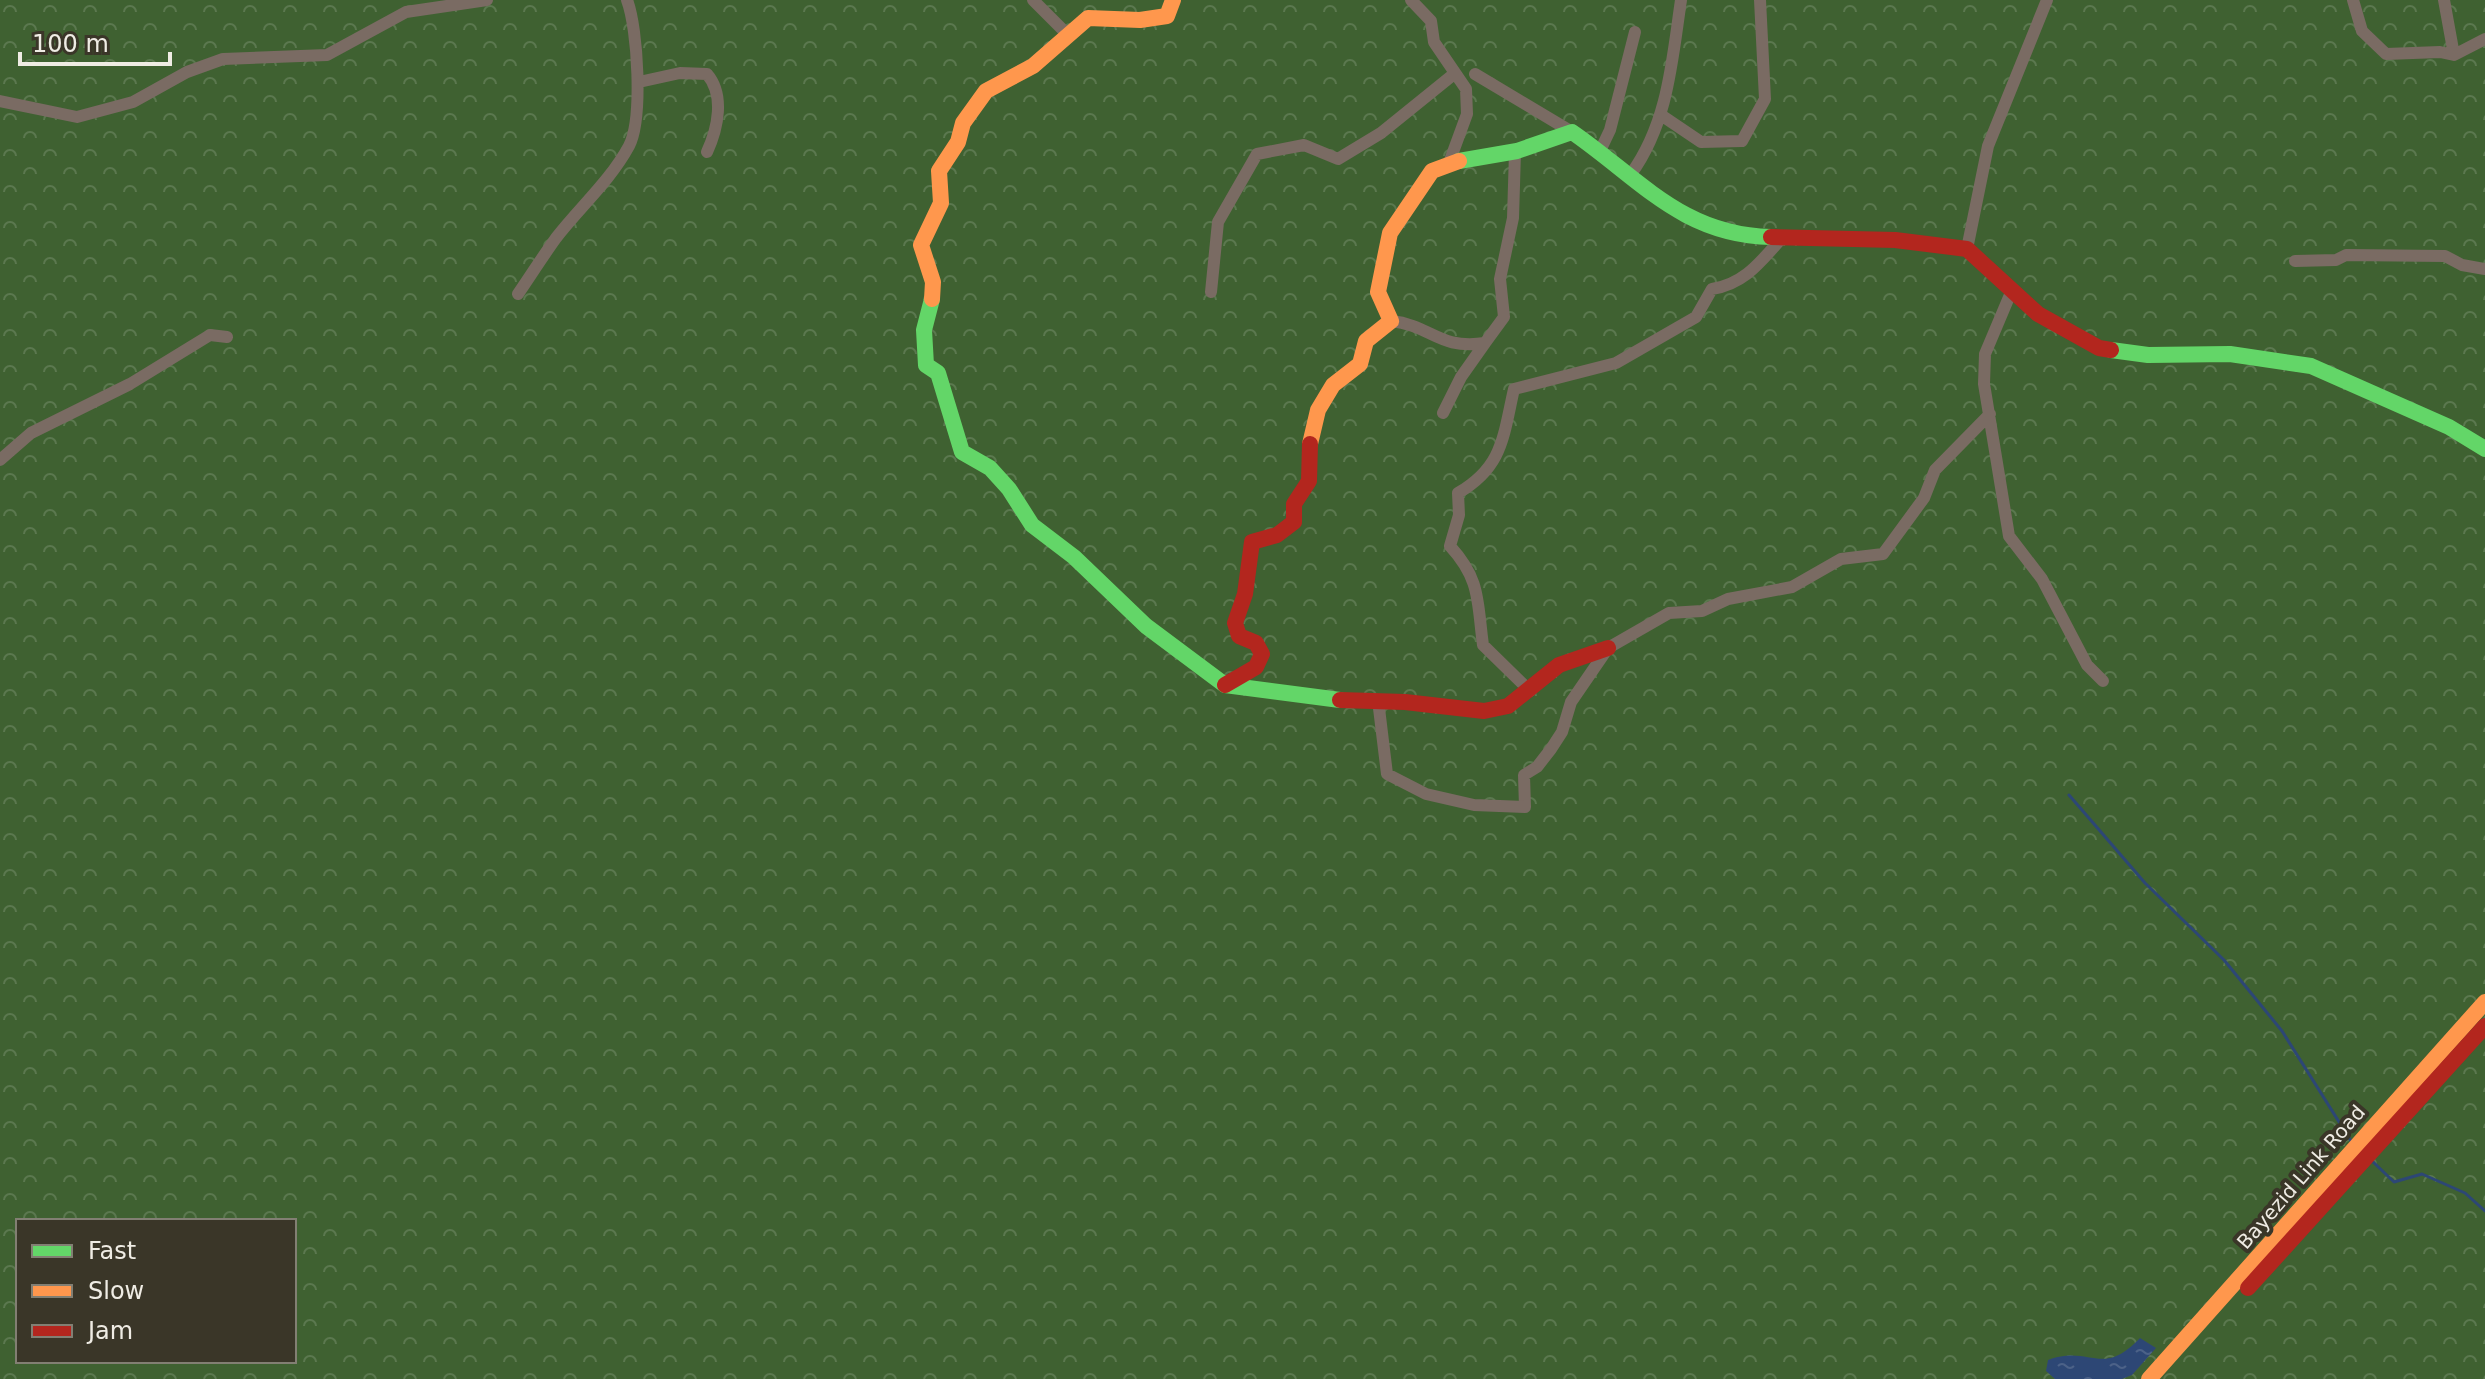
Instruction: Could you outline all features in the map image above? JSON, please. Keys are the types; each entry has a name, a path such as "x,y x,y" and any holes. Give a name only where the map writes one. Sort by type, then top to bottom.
{"street":[{"path":"0,101 77,117 133,102 187,72 223,59 327,55 406,12 487,0"},
{"path":"518,294 558,236 585,208 630,144 639,82 632,12 627,0"},
{"path":"1033,0 1068,35"},
{"path":"1173,0 1167,16 1140,20 1088,18 1033,66 986,91 963,123 958,142 939,171 941,203 933,226 921,245 933,282 932,303 924,330 926,365 938,373 962,452 990,468 1009,489 1032,525 1074,557 1146,626 1225,685 1312,694 1343,701 1378,700 1484,711 1508,706 1559,665 1608,648 1669,613 1702,611 1728,599 1792,587 1841,559 1883,554 1924,498 1935,470 1990,414"},
{"path":"1411,0 1431,21 1434,42 1466,89 1467,114 1449,163"},
{"path":"1631,174 1647,153 1661,115 1681,0"},
{"path":"1661,115 1701,142 1742,141 1765,99 1760,0"},
{"path":"1967,249 1988,146 2047,0"},
{"path":"2353,0 2362,31 2386,54 2440,52 2454,55 2485,39"},
{"path":"2444,0 2454,55"},
{"path":"1600,151 1610,130 1635,32"},
{"path":"639,82 680,73 707,74 719,98 707,152"},
{"path":"1211,292 1218,222 1257,154 1304,145 1338,159 1381,133 1454,74"},
{"path":"1475,74 1572,132 1631,174 1669,207 1711,231 1782,238 1895,240 1967,249 2038,314 2099,348 2148,355 2230,354 2311,366 2363,386 2449,427 2485,449"},
{"path":"1391,321 1378,292 1390,233 1432,171 1449,163 1515,152 1572,132"},
{"path":"1443,413 1461,377 1504,317 1500,279 1513,218 1515,152"},
{"path":"1530,691 1483,645 1478,591 1470,567 1450,546 1459,515 1458,493 1482,479 1499,452 1514,389 1616,363 1696,317 1712,289 1728,287 1750,274 1782,238"},
{"path":"2295,261 2336,260 2346,255 2445,256 2462,265 2485,269"},
{"path":"2012,290 1985,354 1984,384 1991,442 2009,536 2042,579 2087,665 2103,681"},
{"path":"1225,685 1256,667 1262,654 1256,643 1239,636 1235,623 1247,601 1245,588 1252,542 1277,535 1294,522 1294,504 1309,481 1308,452 1318,410 1333,385 1360,364 1366,341 1391,321 1411,323 1439,341 1462,347 1485,343"},
{"path":"0,460 31,433 130,384 210,335 227,337"},
{"path":"1378,700 1387,774 1426,794 1474,805 1525,807 1524,775 1537,767 1551,749 1562,732 1571,702 1608,648"},
{"name":"Bayezid Link Road","path":"2165,1379 2485,1002"},
{"name":"Bayezid Link Road","path":"2366,1142 2485,1026"},
{"name":"Bayezid Link Road","path":"2149,1379 2301,1216"}],"green space":[{"path":"0,0 2485,0 2485,1379 0,1379"}],"water":[{"path":"2140,1338 2156,1348 2132,1375 2122,1379 2055,1379 2046,1371 2048,1360 2063,1356 2105,1359 2127,1350"}],"waterway":[{"path":"2069,795 2145,883 2224,960 2282,1031 2351,1141"},
{"path":"2371,1160 2394,1182 2422,1174 2465,1193 2485,1211"}],"traffic: fast":[{"path":"1459,161 1517,151 1572,132 1641,185 1687,215 1740,234 1771,237"},
{"path":"932,299 924,330 926,365 938,373 962,452 990,468 1009,489 1032,525 1074,557 1146,626 1225,685 1340,700"},
{"path":"2111,350 2148,355 2230,354 2311,366 2449,427 2485,449"}],"traffic: slow":[{"path":"932,299 933,282 921,245 941,203 939,171 958,142 963,123 986,91 1033,66 1088,18 1140,20 1167,16 1173,0"},
{"path":"1310,444 1318,410 1333,385 1360,364 1366,341 1391,321 1378,292 1390,233 1432,171 1459,161"},
{"path":"2149,1379 2485,1002"}],"traffic: jam":[{"path":"1771,237 1895,240 1967,249 2038,314 2099,348 2111,350"},
{"path":"1225,685 1256,667 1262,654 1256,643 1239,636 1235,623 1245,594 1252,542 1277,535 1294,522 1294,504 1309,481 1310,444"},
{"path":"1340,700 1405,702 1484,711 1508,706 1559,665 1608,648"},
{"path":"2248,1288 2485,1026"}]}
